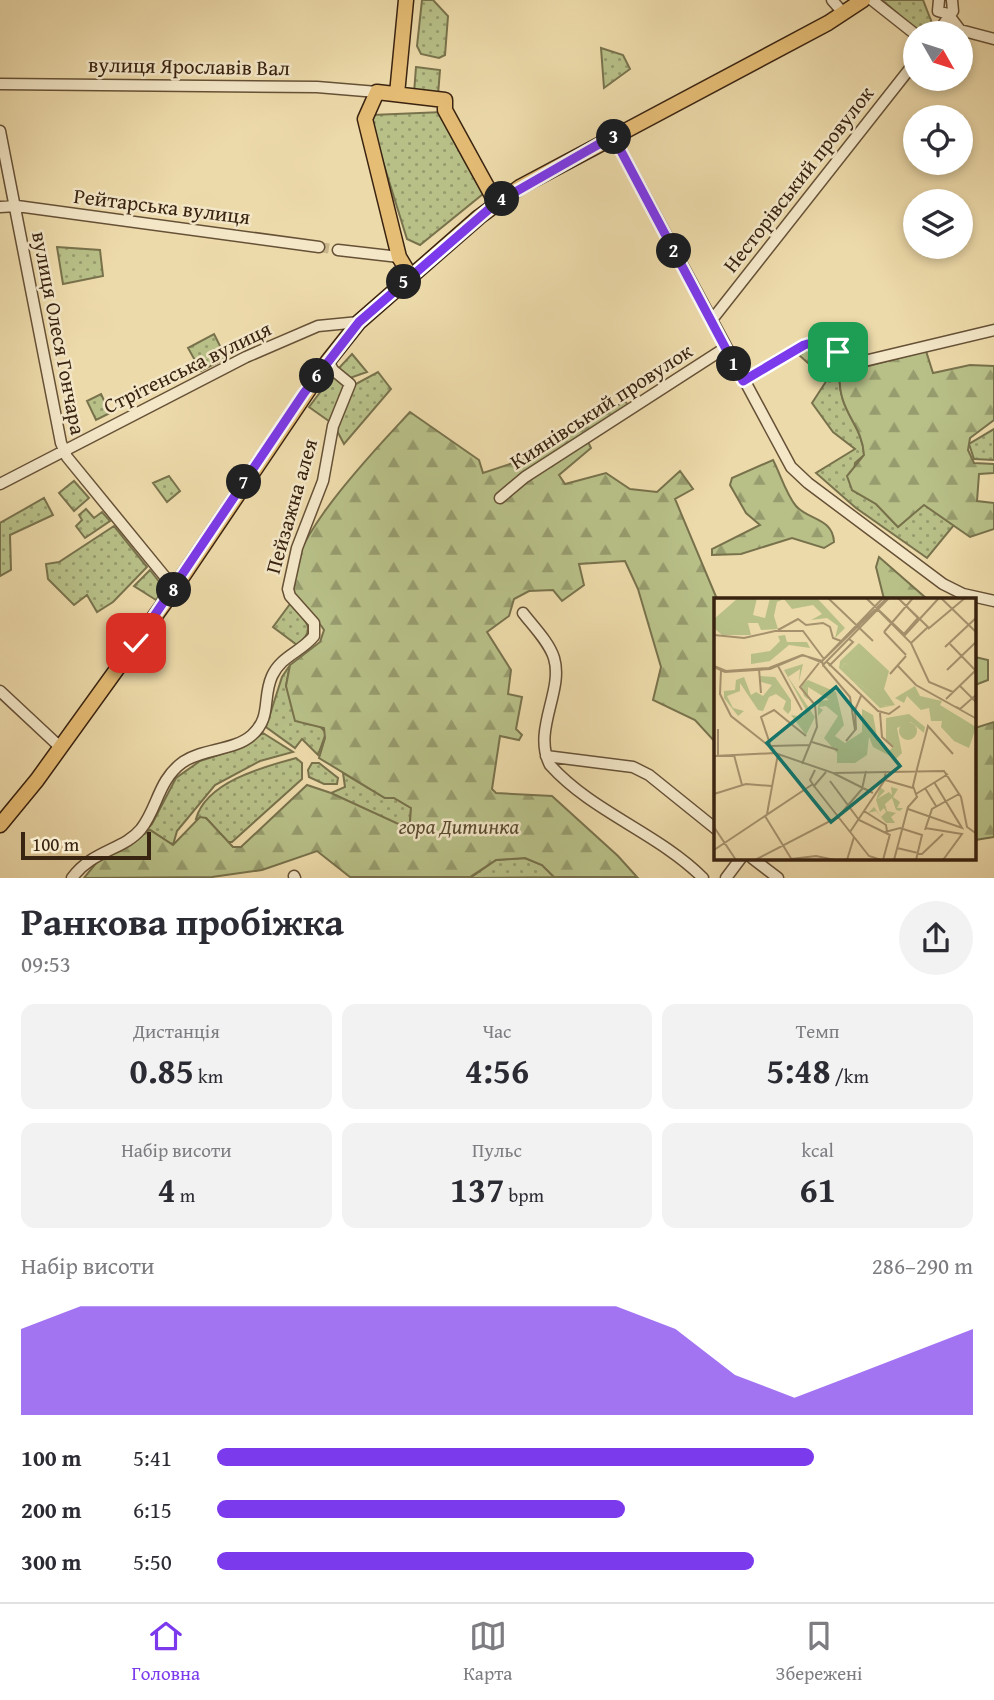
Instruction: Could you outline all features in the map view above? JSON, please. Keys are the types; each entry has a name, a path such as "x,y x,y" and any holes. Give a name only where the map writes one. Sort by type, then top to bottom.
{"main road":[{"path":"397,94 406,0"},
{"path":"0,825 175,589 328,361 359,322 496,203 613,136 844,14 863,0"},
{"path":"411,277 399,257 365,119 376,92 445,100 450,121 496,203"}],"street":[{"path":"832,0 844,14"},
{"path":"872,0 903,25"},
{"path":"939,0 938,11 948,15 953,21"},
{"path":"945,21 954,8 953,0"},
{"path":"973,33 994,39"},
{"name":"Несторівський провулок","path":"711,321 903,77"},
{"name":"вулиця Ярославів Вал","path":"0,84 317,87 376,92"},
{"name":"вулиця Олеся Гончара","path":"0,131 64,450 175,589"},
{"path":"613,136 791,467 808,483 943,584 963,594 994,601"},
{"name":"Рейтарська вулиця","path":"0,207 14,206 319,247"},
{"path":"338,250 399,257"},
{"name":"Стрітенська вулиця","path":"0,484 246,356 318,326 359,322"},
{"path":"743,381 800,348 822,340 838,352 860,362 994,330"},
{"name":"Киянівський провулок","path":"500,498 525,477 725,348"},
{"name":"Пейзажна алея","path":"72,877 89,859 131,838 140,830 166,778 184,762 199,754 243,741 254,733 267,716 268,689 278,666 291,653 310,641 315,632 313,623 290,596 288,589 298,548 323,481 333,426 350,384 328,361"},
{"path":"523,612 554,659 555,676 545,733 546,756 555,770 603,807 667,848 703,877"},
{"path":"0,691 60,747"},
{"path":"546,756 633,767 649,775 714,827"},
{"path":"726,877 739,860"},
{"path":"755,860 778,877"}],"green space":[{"path":"422,0 433,0 448,16 445,55 439,58 421,54 417,46"},
{"path":"882,0 923,0 931,21 906,21"},
{"path":"601,48 623,55 630,69 604,88"},
{"path":"416,67 440,70 438,95 414,93"},
{"path":"443,112 456,145 483,194 420,245 407,239 370,120 372,115"},
{"path":"57,247 100,250 103,276 63,284"},
{"path":"214,334 226,358 201,371 188,348"},
{"path":"821,344 861,368 926,351 933,373 970,365 994,366 994,420 970,438 968,450 974,463 994,464 994,473 979,474 977,501 994,503 994,529 970,537 924,505 898,527 876,504 852,490 847,476 864,455 862,443 845,407 840,369 815,349"},
{"path":"817,345 815,349 840,369 845,407 862,443 864,455 855,463 852,490 876,504 898,527 924,504 954,525 927,558 856,508 816,473 855,449 833,432 812,403 827,380 799,355 808,347"},
{"path":"352,354 367,372 350,378 338,369"},
{"path":"378,372 391,389 344,444 336,429 354,385"},
{"path":"334,374 346,385 333,424 309,407"},
{"path":"101,394 110,413 96,420 87,401"},
{"name":"гора Дитинка","path":"625,401 628,405 584,434 591,448 559,475 565,484 606,473 630,489 657,492 680,471 693,489 675,499 717,598 714,598 714,741 695,720 653,700 661,667 638,589 625,561 579,564 584,585 562,601 553,590 529,591 514,599 509,616 487,632 511,670 508,694 522,697 516,729 522,735 519,740 500,736 492,789 496,793 552,796 637,877 554,877 542,865 525,858 496,860 470,877 350,877 317,851 262,870 212,877 84,878 97,862 150,830 173,845 200,817 206,818 233,847 241,847 307,785 331,793 405,827 410,822 411,808 394,798 385,798 319,758 325,738 324,728 295,721 286,686 290,665 320,642 324,630 295,598 292,579 299,555 313,528 333,500 410,412 479,460 483,473 531,457"},
{"path":"994,429 994,460 974,459 969,444"},
{"path":"773,460 792,501 801,511 825,524 833,534 834,542 824,548 792,538 741,554 712,555 712,549 760,525 746,513 730,485 732,478"},
{"path":"169,476 180,491 167,502 153,483"},
{"path":"74,481 89,498 74,511 59,493"},
{"path":"44,498 53,515 10,535 11,570 0,576 0,523"},
{"path":"86,509 94,518 102,512 110,521 85,538 76,526 82,520 79,515"},
{"path":"114,526 147,567 113,602 97,612 87,595 74,605 48,579 46,564 59,562"},
{"path":"879,557 926,598 884,598 876,567"},
{"path":"150,570 164,588 156,600 134,586"},
{"path":"290,604 304,619 308,629 297,645 273,627"},
{"path":"976,657 988,660 988,680 976,685"},
{"path":"290,665 286,686 307,724 319,725 326,733 318,755 302,739 295,748 266,727 282,677"},
{"path":"994,722 994,837 976,840 976,728"},
{"path":"263,733 293,752 260,761 215,785 177,831 173,845 150,830 142,835 152,824 176,778 200,761 243,747"},
{"path":"296,758 302,763 302,779 232,842 228,842 206,818 196,819 211,795 223,786 252,772"},
{"path":"312,763 319,763 338,778 337,784 324,784 309,777 308,770"},
{"path":"343,773 385,798 394,798 411,808 410,822 401,828 331,793 345,787"},
{"path":"525,858 542,865 554,877 470,878 496,860"}],"tunnel":[{"path":"319,247 338,250"}],"route":[{"path":"136,643 179,583 304,393 359,322 496,203 613,136 743,381 807,344 822,340 838,352"}]}
